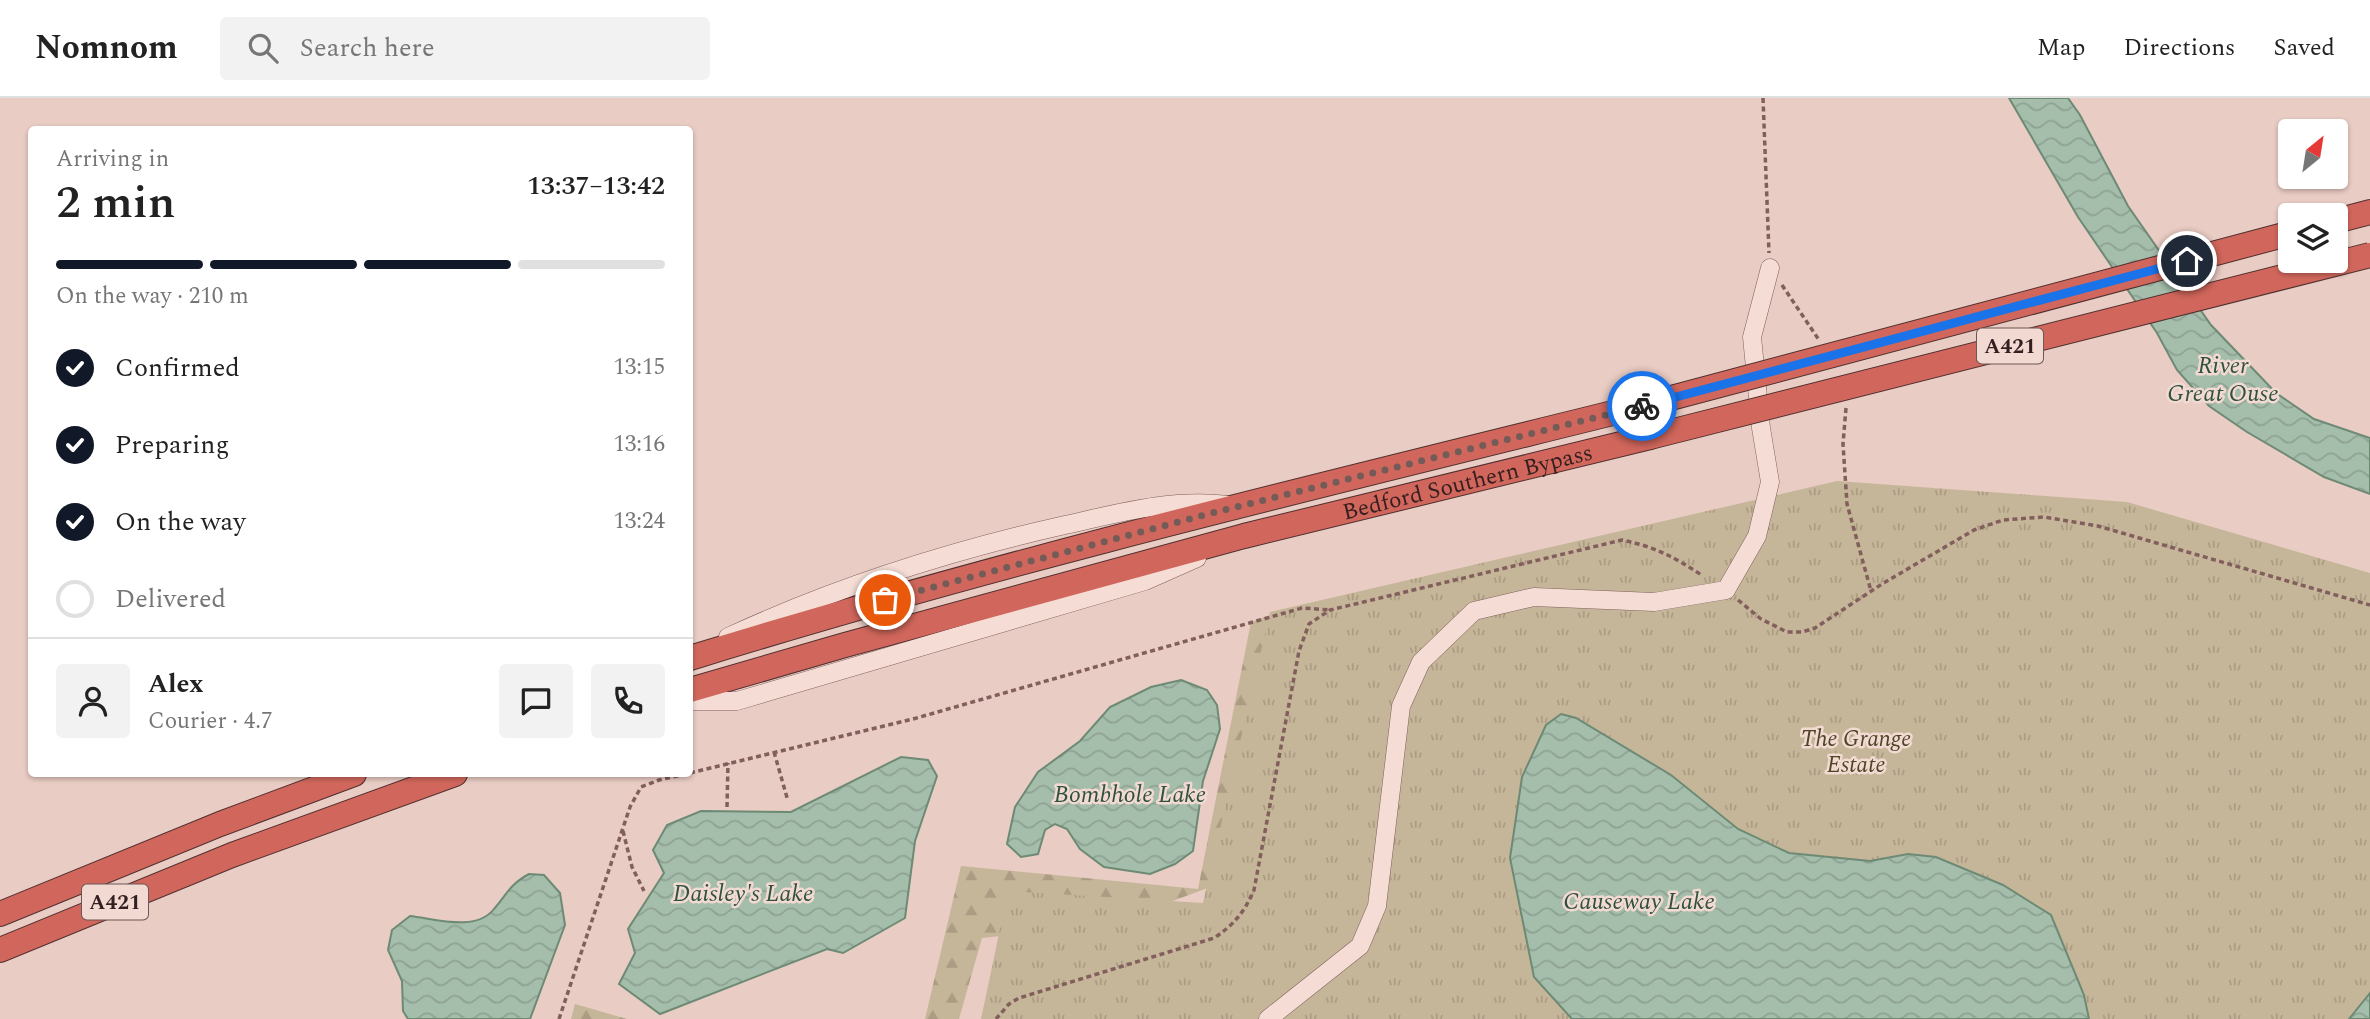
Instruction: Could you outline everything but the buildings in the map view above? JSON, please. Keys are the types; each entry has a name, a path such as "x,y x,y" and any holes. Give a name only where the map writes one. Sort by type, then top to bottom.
{"highway":[{"path":"2348,218 2370,212"},
{"name":"Bedford Southern Bypass","path":"693,655 834,613 1236,506 1641,406 2278,236"},
{"name":"Bedford Southern Bypass","path":"693,689 1244,536 1650,437 2370,255"},
{"name":"A421","path":"0,914 220,824 346,777"},
{"name":"A421","path":"0,950 232,855 447,777"}],"lane":[{"path":"1268,1019 1360,946 1377,906 1401,706 1421,662 1474,611 1534,597 1654,603 1726,590 1757,536 1770,482 1761,428 1752,337 1770,268"},
{"path":"693,701 737,701 1028,617 1144,581 1244,536"}],"path":[{"path":"1763,98 1770,268 1819,340"},
{"path":"1846,406 1843,444 1847,504 1871,591"},
{"path":"693,772 913,719 1302,608 1330,610 1622,540 1648,545 1674,557 1726,590 1761,619 1787,632 1802,632 1815,628 1871,591 1974,530 2003,520 2044,517 2098,526 2370,605"},
{"path":"996,1019 1009,1004 1019,998 1214,938 1247,907 1254,890 1299,651 1309,624 1330,610"},
{"path":"774,752 788,801"},
{"path":"727,807 728,763"},
{"path":"559,1019 630,807 641,788 671,777"},
{"path":"622,829 632,867 644,891"}],"green space":[{"name":"The Grange Estate","path":"1837,481 2127,502 2370,573 2370,1019 981,1019 1008,891 1203,903 1270,612"},
{"path":"1282,611 1229,880 1009,962 1010,935 982,938 959,1019 925,1019 961,866 1198,889 1251,622"},
{"path":"575,1004 627,1019 571,1019"}],"water":[{"name":"River Great Ouse","path":"2009,98 2068,98 2080,115 2128,206 2211,325 2276,393 2314,419 2370,438 2370,494 2324,477 2247,432 2209,406 2177,370 2157,333 2078,217"},
{"name":"Bombhole Lake","path":"1181,680 1207,690 1217,705 1220,729 1203,781 1193,851 1175,864 1150,874 1104,867 1080,849 1067,829 1055,824 1045,830 1038,854 1021,857 1007,844 1015,807 1038,772 1080,741 1110,707 1151,687"},
{"name":"Causeway Lake","path":"1561,714 1576,718 1671,775 1738,829 1789,853 1870,861 1908,854 1936,857 2003,885 2051,915 2084,995 2089,1019 1572,1019 1534,977 1510,858 1522,777 1546,725"},
{"name":"Daisley's Lake","path":"901,757 928,760 937,776 915,841 905,918 843,953 827,949 660,1014 619,984 635,953 628,929 664,873 653,850 667,825 701,811 791,812"},
{"path":"529,874 544,875 560,893 565,925 530,1019 408,1019 403,1011 402,981 388,950 392,930 410,916 455,922 477,920 494,909 513,886"},
{"path":"2370,993 2370,1019 2349,1019"}],"way so far":[{"path":"885,600 1212,513 1642,406"}],"route":[{"path":"1642,406 2187,261"}]}
